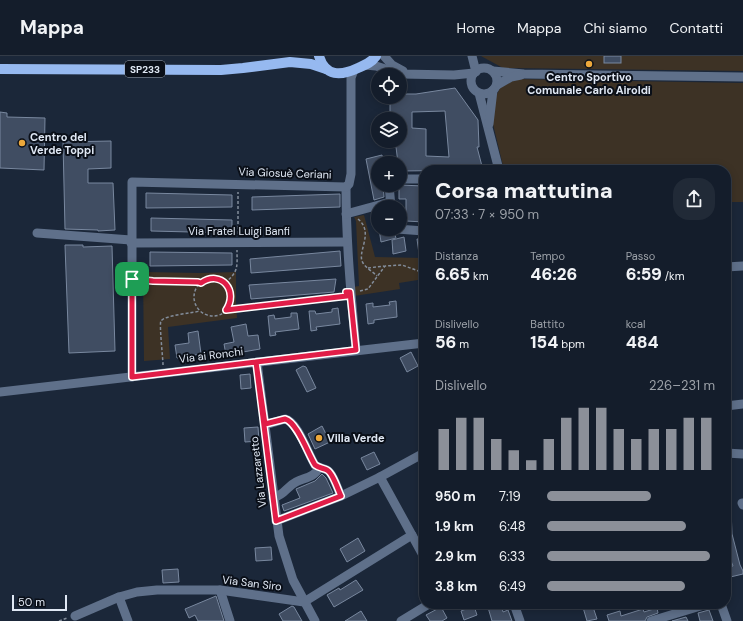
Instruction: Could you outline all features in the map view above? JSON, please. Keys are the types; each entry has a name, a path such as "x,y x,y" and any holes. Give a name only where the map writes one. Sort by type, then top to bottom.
{"main road":[{"name":"SP233","path":"290,62 303,56"},
{"path":"319,56 326,69"},
{"name":"SP233","path":"0,69 221,70 290,62 311,64 340,74 365,65 371,62 376,56"}],"street":[{"path":"384,56 397,68"},
{"path":"472,56 475,72 472,84"},
{"path":"475,56 478,61 497,78 489,129"},
{"path":"365,65 382,68"},
{"path":"346,186 349,184 351,174 351,78 354,70"},
{"path":"407,73 454,75 489,70 524,74 743,77"},
{"path":"454,75 472,84 479,92 486,94 511,77 524,74"},
{"path":"479,92 498,165"},
{"path":"407,179 419,179"},
{"name":"Via Giosuè Ceriani","path":"131,241 132,182 346,186 350,292 356,350"},
{"path":"346,217 371,210"},
{"path":"407,230 419,231"},
{"name":"Via Fratel Luigi Banfi","path":"37,233 131,241 347,242"},
{"path":"131,241 132,377"},
{"path":"731,267 743,266"},
{"name":"Via ai Ronchi","path":"0,392 419,344"},
{"name":"Via Lazzaretto","path":"256,362 276,521 282,550 293,580 315,621"},
{"path":"731,405 743,404"},
{"path":"265,424 278,420 288,420 296,429 315,465 330,472 341,496"},
{"path":"731,453 743,454"},
{"path":"276,521 341,496 419,456"},
{"path":"273,498 284,494 291,485 296,482 318,472 319,468"},
{"path":"380,477 419,548"},
{"path":"304,602 412,535"},
{"name":"Via San Siro","path":"75,616 119,597 137,592 157,590 220,590 304,602"},
{"path":"220,590 230,621"},
{"path":"119,597 128,621"},
{"path":"401,621 420,609"},
{"path":"516,609 520,621"},
{"path":"651,621 691,609"},
{"path":"723,609 727,621"}],"path":[{"path":"346,217 359,220 364,228 366,238 362,258 364,264 377,276"},
{"path":"368,268 402,265 419,271"},
{"path":"226,310 231,300 231,293 225,283 214,278 207,279 201,283 194,292 195,305 209,316 215,316 226,310 347,296 346,292 364,291 368,289 385,266"},
{"path":"132,279 201,283"},
{"path":"164,373 161,331 159,324 160,321 165,317 201,311"}],"shaded area":[{"name":"Centro Sportivo Comunale Carlo Airoldi","path":"481,56 743,56 743,71 503,68"},
{"path":"516,79 743,83 743,202 731,202 731,165 503,165 493,124 495,98 500,88"},
{"path":"364,215 375,257 419,258 419,280 399,283 400,289 354,296 353,287 359,286 356,221 354,217"},
{"path":"143,272 236,272 237,318 168,327 170,359 144,361"}],"building":[{"path":"604,56 621,56 621,63 604,63"},
{"path":"455,88 478,120 479,147 477,147 482,165 419,165 419,171 407,171 407,156 397,156 396,148 407,148 407,112 390,112 390,104 407,104 407,94","holes":["445,111 449,157 426,156 426,129 412,128 412,112"]},
{"name":"Centro del Verde Toppi","path":"0,112 7,113 7,117 45,118 44,170 0,168"},
{"path":"111,141 111,168 88,169 88,183 113,183 115,230 98,231 65,229 63,142"},
{"path":"371,158 371,185 366,159"},
{"path":"407,185 419,186 419,222 407,221 406,199 399,199 399,192 407,192"},
{"path":"372,192 384,192 384,197 374,200"},
{"path":"146,193 232,195 232,207 146,208"},
{"path":"340,194 340,207 252,210 252,197"},
{"path":"151,218 232,220 232,233 151,231"},
{"path":"380,236 395,236 396,238 381,242"},
{"path":"404,237 406,251 393,254 392,240"},
{"path":"417,239 419,239 419,254"},
{"path":"65,245 83,245 83,247 112,246 115,351 69,353"},
{"path":"340,251 341,266 251,273 250,259"},
{"path":"150,252 232,253 232,265 150,266"},
{"path":"336,279 334,292 251,299 249,285"},
{"path":"396,301 397,317 374,320 374,323 368,324 366,304 373,303 373,307 390,305 389,302"},
{"path":"338,308 340,324 316,327 317,330 311,331 309,311 315,311 316,314 332,312 332,309"},
{"path":"291,313 297,313 299,329 275,332 276,335 270,336 268,316 274,315 275,319 291,317"},
{"path":"246,324 248,336 258,335 260,349 226,355 224,344 234,342 231,327"},
{"path":"198,331 201,354 177,358 175,345 189,343 188,333"},
{"path":"411,352 418,366 407,372 400,358"},
{"path":"303,366 306,367 316,388 307,392 296,370"},
{"path":"250,374 251,388 241,389 240,375"},
{"name":"Villa Verde","path":"322,426 330,442 315,449 308,434"},
{"path":"258,427 259,441 245,442 244,428"},
{"path":"374,452 380,464 367,470 361,458"},
{"path":"322,474 326,478 333,493 284,511 282,505 300,498 296,489 315,481"},
{"path":"731,509 732,534 743,574 731,577 731,567 733,566 731,561"},
{"path":"358,538 365,551 347,562 340,549"},
{"path":"271,547 272,560 256,561 255,548"},
{"path":"178,569 179,582 163,583 162,570"},
{"path":"356,580 363,590 334,607 327,595 339,588 340,590"},
{"path":"216,596 224,621 198,621 195,615 189,618 185,609"},
{"path":"292,606 302,621 283,621 279,614"},
{"path":"437,609 442,609 447,618 442,621 430,621 426,615"},
{"path":"466,609 475,609 477,615 464,620 461,611"},
{"path":"488,609 502,609 503,612 508,610 512,621 492,621"},
{"path":"583,609 594,609 597,619 587,621"},
{"path":"643,609 644,612 657,609 658,613 647,617 645,621 609,621 607,615 620,611 621,616"},
{"path":"709,610 713,621 700,621 698,613"},
{"path":"361,611 367,621 345,621"},
{"path":"686,617 688,621 672,621"}],"place":[{"name":"Centro Sportivo Comunale Carlo Airoldi","path":"589,64"},
{"name":"Centro del Verde Toppi","path":"22,143"},
{"name":"Villa Verde","path":"319,438"}],"route":[{"path":"132,279 132,377 256,362 276,521 341,496 330,472 315,465 291,422 285,419 265,424 256,362 356,350 350,292 346,292 347,296 226,310 231,300 231,293 225,283 214,278 207,279 201,283 132,279"}]}
